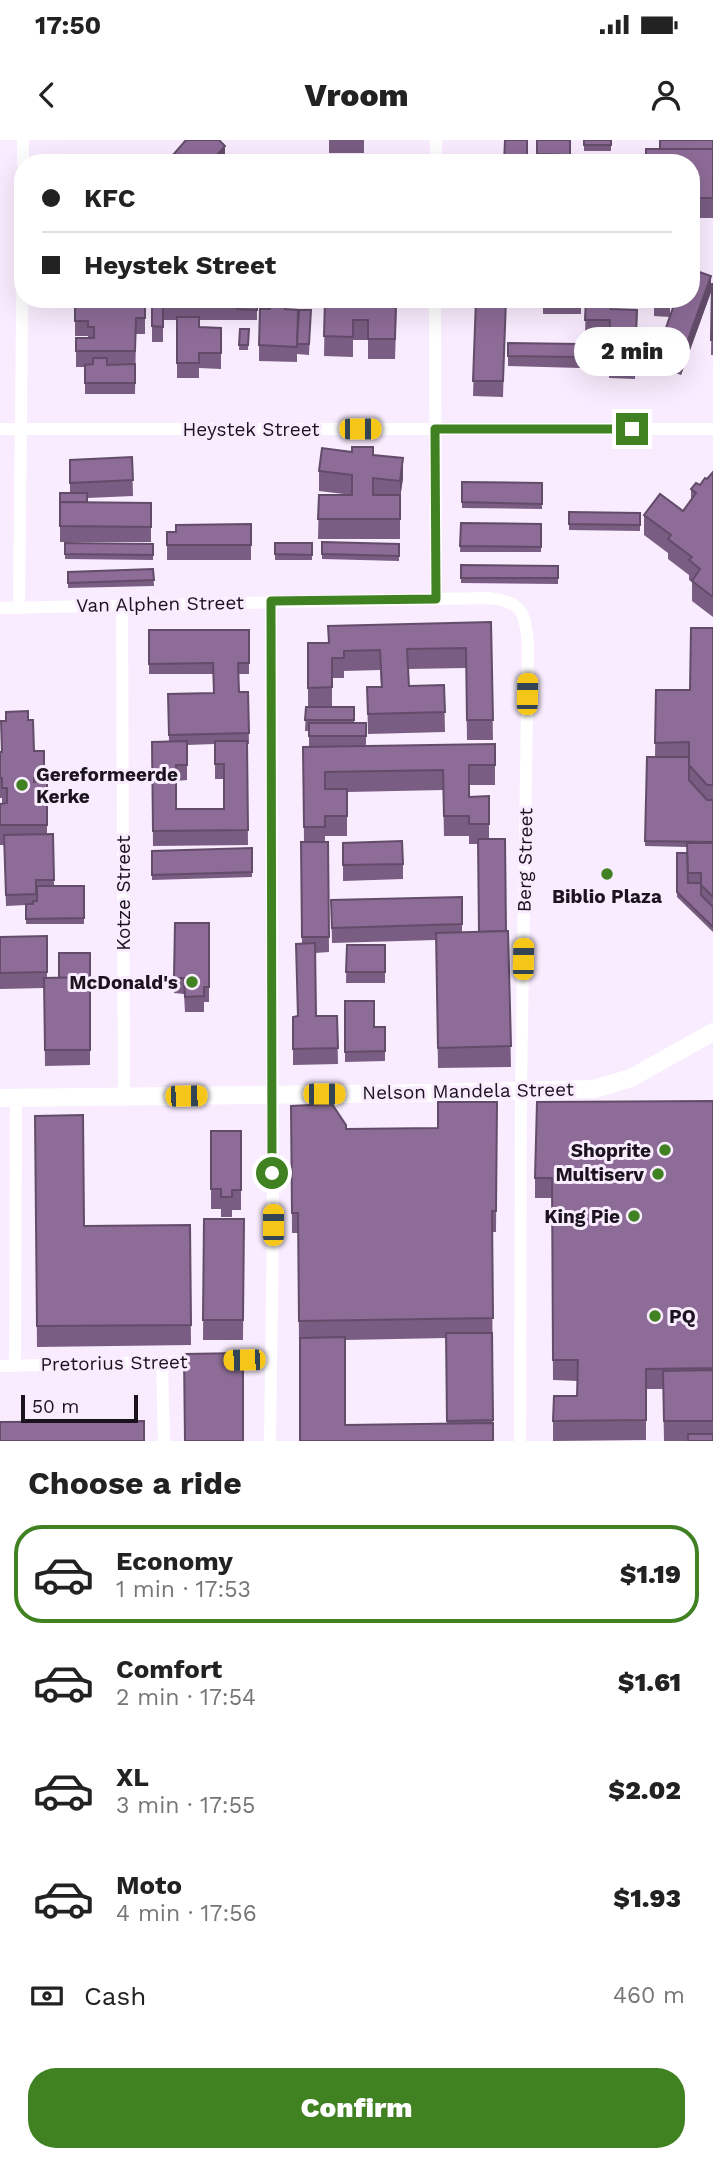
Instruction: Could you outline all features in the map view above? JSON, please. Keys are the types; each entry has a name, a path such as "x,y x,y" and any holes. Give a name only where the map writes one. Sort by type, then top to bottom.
{"main road":[{"name":"Nelson Mandela Street","path":"8,1098 594,1089 631,1078 713,1032"}],"street":[{"path":"19,608 22,308"},
{"path":"435,308 436,599"},
{"name":"Heystek Street","path":"0,429 713,429"},
{"name":"Van Alphen Street","path":"0,608 488,598"},
{"name":"Berg Street","path":"488,598 505,600 516,605 524,616 528,644 521,1091 520,1441"},
{"path":"270,1441 271,601"},
{"name":"Kotze Street","path":"122,605 124,1096"},
{"path":"8,1098 15,1366"},
{"name":"Pretorius Street","path":"0,1366 271,1360"},
{"path":"162,1362 164,1441"}],"building":[{"path":"186,140 219,140 225,146 218,154 174,154"},
{"path":"505,140 527,140 527,154 504,154"},
{"path":"537,140 570,140 570,154 537,154"},
{"path":"584,140 611,140 611,145 584,145"},
{"path":"660,140 713,140 713,149 660,149"},
{"path":"646,149 713,149 713,198 700,198 700,154 646,154"},
{"path":"700,272 711,276 700,306"},
{"path":"712,284 713,340 711,340"},
{"path":"75,308 145,308 145,318 136,318 135,351 76,351 76,338 94,338 94,327 88,327 88,321 75,321"},
{"path":"152,308 163,308 163,327 152,326"},
{"path":"325,308 396,308 395,339 368,339 368,320 353,320 353,337 324,336"},
{"path":"476,308 506,308 503,381 473,381"},
{"path":"586,308 637,310 635,363 609,362 610,320 585,320"},
{"path":"673,308 699,308 681,359 658,351"},
{"path":"260,309 298,310 297,347 259,345"},
{"path":"299,310 311,310 309,344 297,344"},
{"path":"177,317 199,317 199,327 221,328 221,353 199,353 199,363 177,363"},
{"path":"240,329 249,329 248,345 239,345"},
{"path":"508,343 580,344 580,357 508,356"},
{"path":"93,358 107,358 107,365 135,364 135,383 85,383 85,365 93,364"},
{"path":"352,447 373,447 373,455 403,458 400,481 373,478 373,495 400,495 400,519 318,519 319,495 352,495 352,475 319,471 322,448 352,452"},
{"path":"132,457 133,480 70,483 70,460"},
{"path":"713,472 713,597 692,581 700,569 689,560 692,557 668,539 671,535 644,515 660,494 683,511 696,493 691,489 696,483 700,485"},
{"path":"462,482 542,483 542,504 462,502"},
{"path":"60,493 87,493 87,502 60,502"},
{"path":"60,502 151,503 151,527 60,526"},
{"path":"569,512 640,513 640,525 569,524"},
{"path":"461,523 541,524 541,547 460,546"},
{"path":"251,524 251,545 167,545 167,532 176,532 176,525"},
{"path":"322,542 399,544 399,556 322,554"},
{"path":"65,543 153,544 153,555 65,554"},
{"path":"275,543 312,543 312,555 275,554"},
{"path":"461,565 558,566 558,578 461,578"},
{"path":"153,569 154,580 68,583 68,572"},
{"path":"491,622 493,720 467,720 466,648 407,649 409,686 444,685 445,712 368,714 367,687 382,687 380,650 344,651 344,658 332,658 332,687 308,688 308,643 329,643 328,626"},
{"path":"691,628 713,628 713,785 707,785 689,765 689,742 655,743 656,690 690,690"},
{"path":"149,630 249,630 249,663 238,663 239,692 248,692 249,733 169,735 168,694 214,693 213,663 149,664"},
{"path":"306,707 354,707 354,720 305,720"},
{"name":"Gereformeerde Kerke","path":"28,711 28,720 33,720 34,751 44,751 44,778 34,778 34,782 47,782 47,825 0,825 0,804 7,803 7,788 2,788 0,778 1,721 6,721 6,712"},
{"path":"309,723 366,723 366,736 309,736"},
{"path":"187,741 187,765 176,765 176,809 224,809 224,764 215,764 215,741 247,741 248,830 153,831 152,742"},
{"path":"495,744 495,765 469,765 469,797 489,796 489,824 469,824 469,816 444,816 443,770 325,772 325,789 347,789 347,816 325,816 325,827 304,827 303,747"},
{"path":"647,757 689,757 689,780 707,800 713,800 713,842 645,841"},
{"path":"53,834 54,880 36,880 36,894 6,895 4,835"},
{"path":"478,839 505,839 506,931 479,932"},
{"path":"402,841 403,864 343,865 343,843"},
{"path":"301,842 328,842 329,937 302,937"},
{"path":"687,843 713,843 713,897 701,885 701,873 688,873"},
{"path":"252,848 252,872 152,875 152,851"},
{"path":"677,853 687,853 688,883 701,883 701,895 713,907 713,927 677,892"},
{"path":"37,886 84,886 84,918 26,919 26,904 37,901"},
{"path":"462,897 462,924 332,928 331,900"},
{"name":"McDonald's","path":"175,923 209,923 209,987 204,987 204,996 185,997 184,978 174,978"},
{"path":"508,931 511,1046 438,1048 436,933"},
{"path":"47,936 47,972 0,973 0,937"},
{"path":"315,943 316,1016 337,1016 338,1048 293,1049 293,1017 298,1016 296,944"},
{"path":"347,945 385,945 385,972 346,972"},
{"path":"59,953 90,953 90,978 59,978"},
{"path":"90,977 90,1050 45,1050 44,978"},
{"path":"345,1001 374,1001 374,1027 385,1027 385,1051 345,1052"},
{"path":"713,1101 713,1368 646,1369 646,1420 553,1421 554,1396 577,1396 578,1360 553,1360 552,1178 535,1178 537,1102"},
{"path":"438,1102 497,1102 496,1211 492,1211 493,1318 299,1321 298,1213 292,1213 291,1106 332,1104 346,1129 438,1128"},
{"path":"83,1115 84,1226 190,1225 191,1325 37,1326 35,1116"},
{"path":"211,1131 241,1131 241,1190 232,1190 232,1197 221,1197 221,1189 211,1189"},
{"path":"204,1219 244,1219 243,1320 203,1320"},
{"path":"446,1333 492,1333 493,1420 447,1421"},
{"path":"345,1337 345,1425 493,1423 493,1441 300,1441 300,1338"},
{"path":"243,1353 243,1441 185,1441 184,1354"},
{"path":"713,1370 713,1421 664,1421 663,1371"},
{"path":"144,1421 144,1441 0,1441 0,1422"},
{"path":"688,1434 713,1434 713,1441 688,1441"}],"place":[{"name":"Gereformeerde Kerke","path":"22,785"},
{"name":"Biblio Plaza","path":"607,874"},
{"name":"McDonald's","path":"192,982"},
{"name":"Shoprite","path":"665,1150"},
{"name":"Multiserv","path":"658,1174"},
{"name":"King Pie","path":"634,1216"},
{"name":"PQ","path":"655,1316"}],"route":[{"path":"272,1173 271,601 436,599 435,429 632,429"}]}
